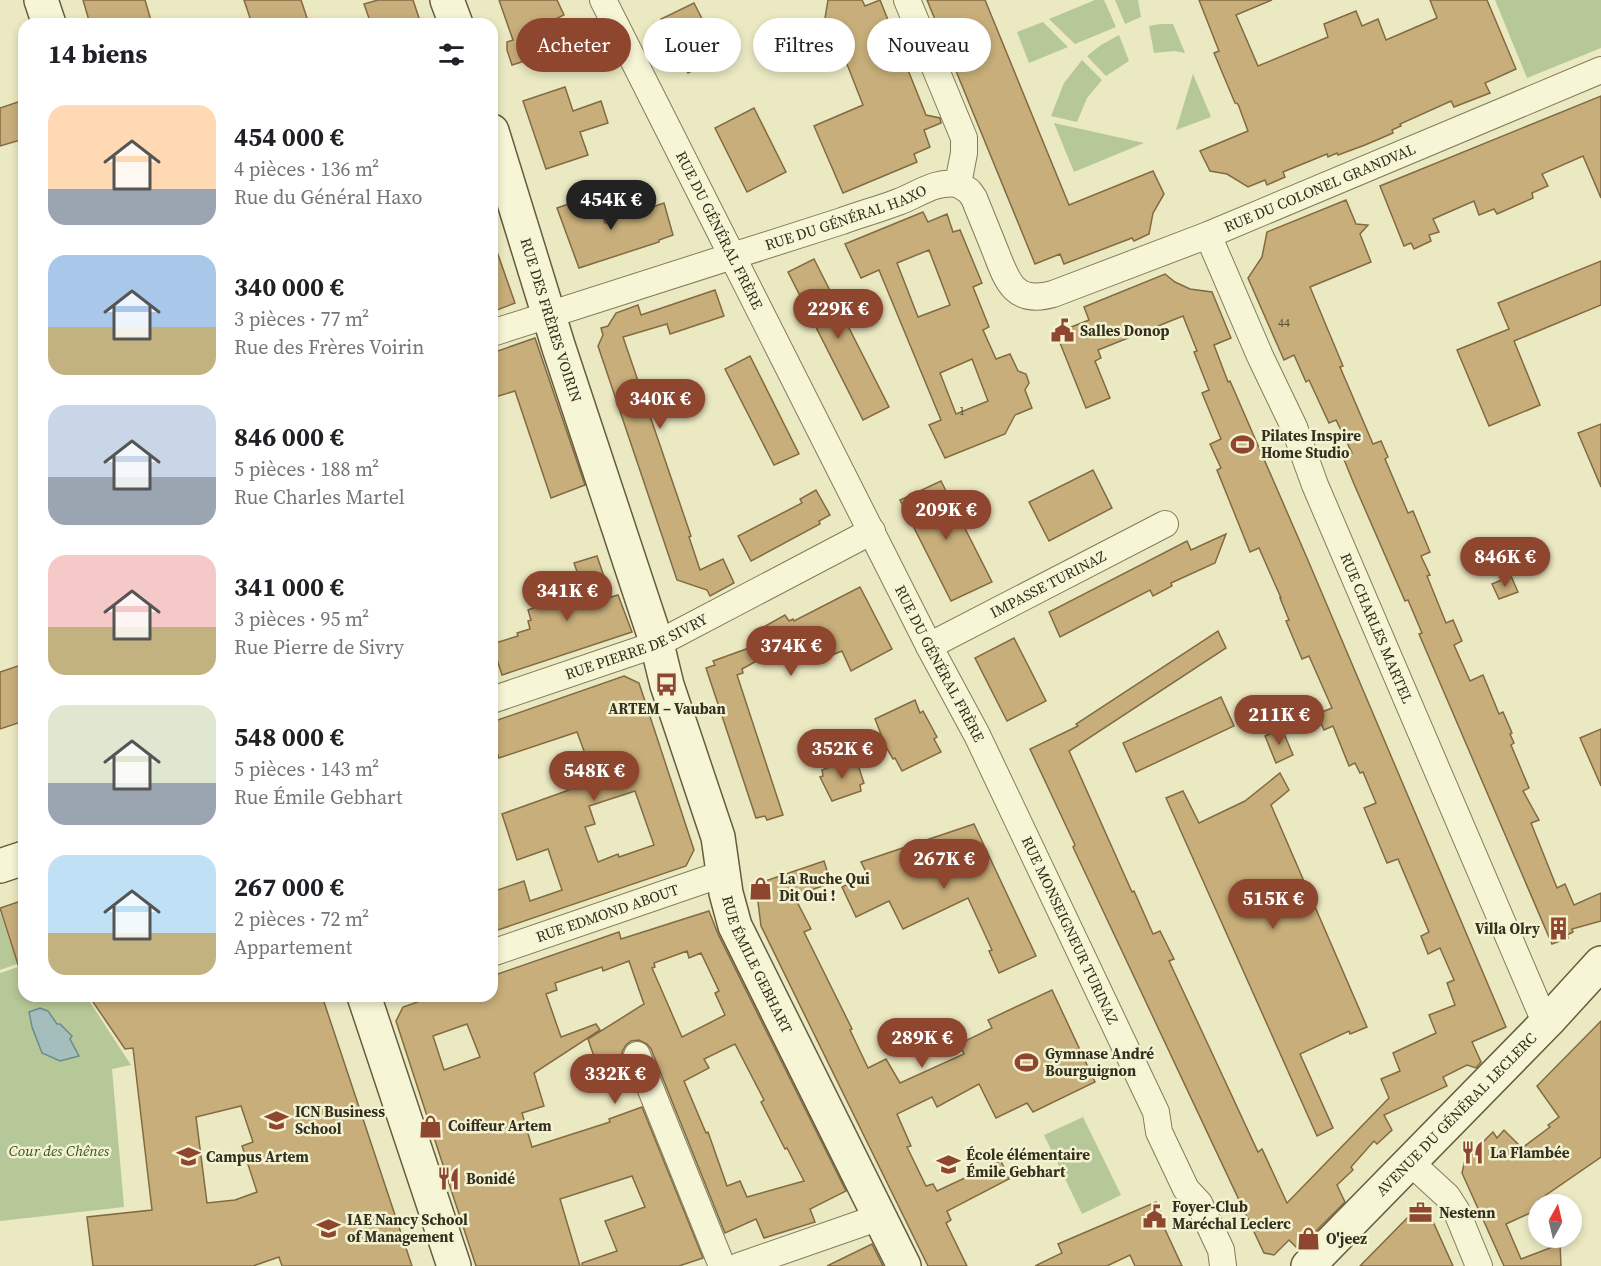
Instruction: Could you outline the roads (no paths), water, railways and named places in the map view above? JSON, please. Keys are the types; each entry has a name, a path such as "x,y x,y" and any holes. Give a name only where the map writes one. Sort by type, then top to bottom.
{"street":[{"path":"41,0 47,18"},
{"path":"447,0 454,18"},
{"name":"RUE DU GÉNÉRAL FRÈRE","path":"603,0 976,735 997,781"},
{"path":"907,0 963,138 964,153 958,184"},
{"name":"RUE DU COLONEL GRANDVAL","path":"958,184 969,191 974,198 1006,279 1018,292 1035,298 1053,294 1208,235 1601,70"},
{"name":"RUE DES FRÈRES VOIRIN","path":"498,150 549,315 657,644"},
{"name":"RUE DU GÉNÉRAL HAXO","path":"498,331 900,201 945,182 958,184"},
{"name":"RUE CHARLES MARTEL","path":"1208,235 1260,356 1294,427 1315,484 1539,1009 1548,1021"},
{"name":"IMPASSE TURINAZ","path":"929,646 1165,524"},
{"name":"RUE PIERRE DE SIVRY","path":"498,698 657,644 872,531"},
{"name":"RUE ÉMILE GEBHART","path":"657,644 667,686 718,837 723,874 735,926 904,1266"},
{"name":"RUE MONSEIGNEUR TURINAZ","path":"997,781 1156,1112 1159,1132 1186,1189 1199,1203 1221,1250 1223,1266"},
{"path":"0,866 18,860"},
{"name":"RUE EDMOND ABOUT","path":"498,951 723,874"},
{"name":"AVENUE DU GÉNÉRAL LECLERC","path":"1308,1266 1548,1021 1601,963"},
{"path":"366,1002 454,1266"},
{"path":"637,1055 722,1266"},
{"path":"1410,1162 1447,1196 1456,1210 1479,1266"},
{"path":"739,1266 880,1216"}],"water":[{"path":"40,1008 48,1011 57,1024 60,1024 72,1036 70,1039 79,1056 60,1061 42,1053 29,1012"}],"place":[{"name":"Salles Donop","path":"1062,331"},
{"name":"Pilates Inspire Home Studio","path":"1243,445"},
{"name":"ARTEM – Vauban","path":"667,685"},
{"name":"La Ruche Qui Dit Oui !","path":"761,888"},
{"name":"Villa Olry","path":"1558,929"},
{"name":"Gymnase André Bourguignon","path":"1027,1063"},
{"name":"ICN Business School","path":"277,1121"},
{"name":"Coiffeur Artem","path":"430,1126"},
{"name":"La Flambée","path":"1472,1153"},
{"name":"Campus Artem","path":"188,1157"},
{"name":"École élémentaire Émile Gebhart","path":"948,1164"},
{"name":"Bonidé","path":"448,1179"},
{"name":"Nestenn","path":"1421,1213"},
{"name":"Foyer-Club Maréchal Leclerc","path":"1154,1216"},
{"name":"IAE Nancy School of Management","path":"329,1229"},
{"name":"O'jeez","path":"1308,1239"}],"park label":[{"name":"Cour des Chênes","path":"59,1151"}]}
